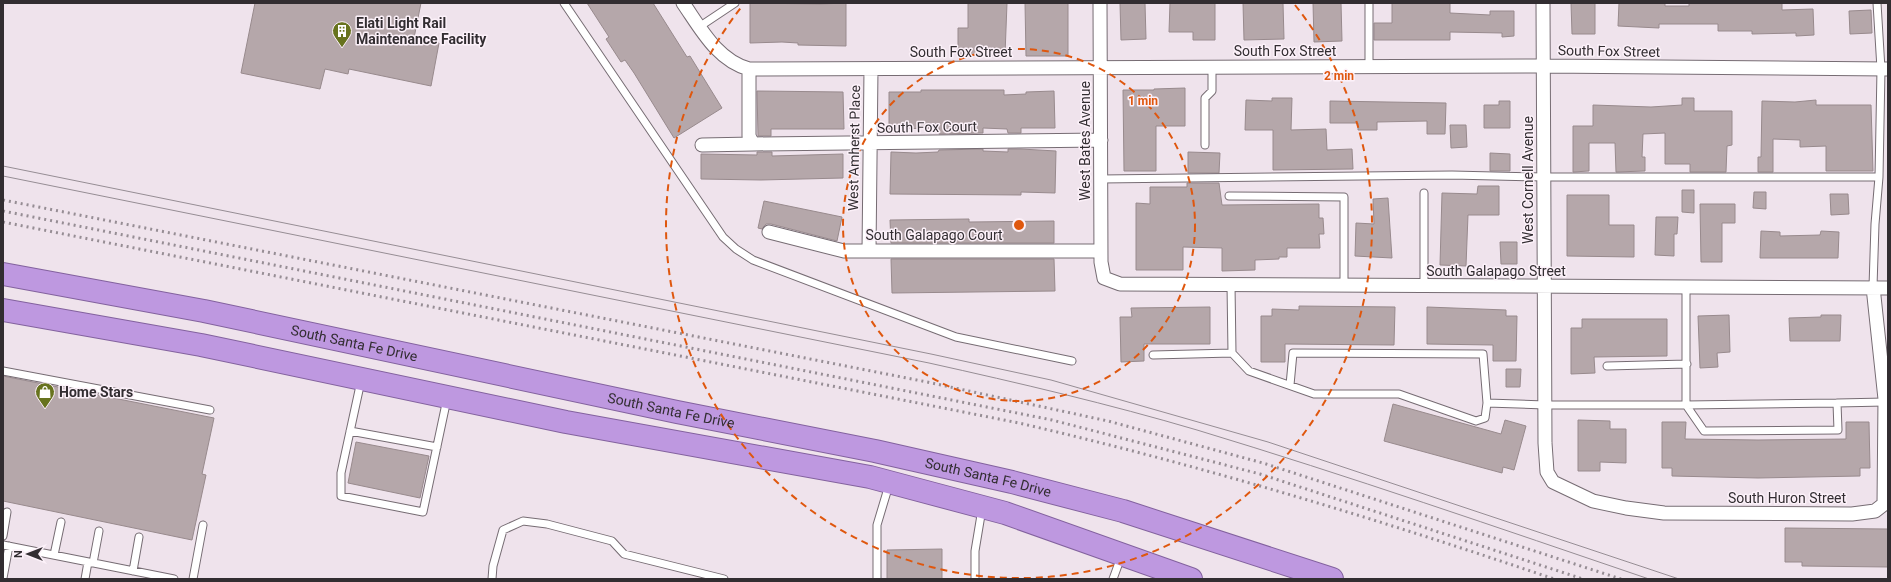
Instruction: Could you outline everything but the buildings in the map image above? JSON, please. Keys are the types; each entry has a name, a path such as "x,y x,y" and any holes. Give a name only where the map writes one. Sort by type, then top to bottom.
{"highway":[{"name":"South Santa Fe Drive","path":"3,274 212,313 677,412 875,451 1012,482 1123,511 1332,579"},
{"name":"South Santa Fe Drive","path":"3,310 178,341 572,423 870,477 1005,513 1191,579"}],"street":[{"name":"South Fox Street","path":"683,3 699,27 721,55 740,66 749,69 1368,66 1884,69"},
{"name":"West Bates Avenue","path":"1100,3 1101,251 1104,278"},
{"name":"West Cornell Avenue","path":"1543,3 1545,405"},
{"path":"749,69 749,136 753,144"},
{"name":"West Amherst Place","path":"869,251 871,69"},
{"name":"South Fox Court","path":"702,144 870,144 1101,140"},
{"name":"South Galapago Court","path":"769,232 844,251 1101,251"},
{"name":"South Galapago Street","path":"1104,278 1120,284 1888,288"},
{"name":"South Huron Street","path":"1545,405 1547,472 1553,482 1593,501 1626,508 1664,513 1852,514 1874,511 1884,504 1884,402 1873,287"}],"lane":[{"path":"564,3 723,237 736,249 753,260 956,337 1072,361"},
{"path":"699,27 735,3"},
{"path":"1368,66 1369,3"},
{"path":"1873,287 1874,224 1879,177 1884,69 1877,3"},
{"path":"1205,144 1205,98 1212,91 1212,67"},
{"path":"1101,179 1452,175 1543,178 1879,177"},
{"path":"1424,193 1424,286"},
{"path":"1229,196 1344,197 1344,286"},
{"path":"1231,285 1232,353 1249,371 1290,386 1314,394 1399,394 1476,421 1485,418 1487,403 1483,354 1293,353 1290,386"},
{"path":"1686,287 1686,405 1704,431 1838,430 1837,403"},
{"path":"1153,355 1232,353"},
{"path":"1607,366 1687,364"},
{"path":"3,371 210,410"},
{"path":"361,379 341,473 341,496 423,512 448,397"},
{"path":"1487,403 1545,405 1686,405 1884,402"},
{"path":"350,431 437,447"},
{"path":"876,579 876,525 889,482"},
{"path":"975,579 975,551 982,507"},
{"path":"3,536 7,512"},
{"path":"492,579 493,566 503,530 523,521 547,524 612,541 624,554 724,579"},
{"path":"54,555 61,522"},
{"path":"193,579 203,525"},
{"path":"85,579 99,531"},
{"path":"136,574 139,538"},
{"path":"3,578 6,546 91,562 136,574 174,579"},
{"path":"1112,579 1122,555"}],"tram line":[{"path":"3,166 931,354 1051,380 1268,442 1679,579"},
{"path":"3,176 929,363 1064,394 1164,420 1311,466 1649,579"}],"railway":[{"path":"3,200 927,382 1108,421 1263,463 1621,579"},
{"path":"3,211 1052,420 1260,474 1583,579"},
{"path":"3,222 1019,423 1087,439 1288,494 1422,535 1554,579"}],"place":[{"name":"Elati Light Rail Maintenance Facility","path":"342,48"},
{"name":"Home Stars","path":"45,409"}]}
